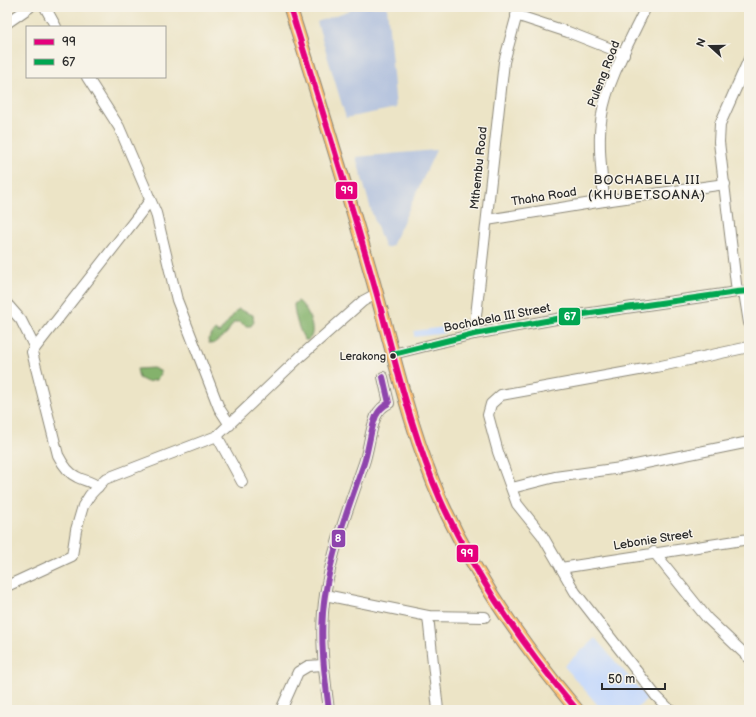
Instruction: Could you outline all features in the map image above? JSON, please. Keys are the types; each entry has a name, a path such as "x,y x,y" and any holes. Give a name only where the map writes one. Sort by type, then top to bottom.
{"main road":[{"path":"290,7 403,389 442,502 484,583 521,640 577,710"}],"street":[{"path":"7,23 30,7"},
{"path":"45,7 55,26"},
{"name":"Puleng Road","path":"604,201 600,129 602,114 608,92 646,7"},
{"path":"517,11 624,54"},
{"name":"Mthembu Road","path":"474,334 504,62 517,11"},
{"path":"749,59 720,124 719,142 749,323"},
{"path":"88,78 119,127 149,202 156,213 177,300 219,408 230,425"},
{"name":"Thaha Road","path":"487,220 604,201 725,184"},
{"path":"98,487 91,481 76,477 64,465 58,455 32,352 149,202"},
{"name":"Bochabela III Street","path":"393,354 474,334 584,314 743,292"},
{"path":"7,586 72,556 76,530 83,506 90,495 105,479 216,436 230,425 302,355 363,301 376,294"},
{"path":"7,304 21,320 35,348"},
{"path":"670,710 656,696 575,592 542,535 518,504 498,452 488,415 491,404 501,395 661,366 749,346"},
{"path":"329,710 323,665 322,634 325,595 336,549 366,456 376,417 382,408 388,403 383,377"},
{"path":"386,394 403,389"},
{"path":"216,436 242,482"},
{"path":"512,488 555,477 621,468 749,442"},
{"name":"Lebonie Street","path":"561,568 654,552 749,539"},
{"path":"654,552 707,618 749,658"},
{"path":"325,595 428,616 485,618"},
{"path":"428,616 438,710"},
{"path":"281,710 298,672 308,666 323,665"}],"shaded area":[{"path":"359,7 387,7 396,108 346,118 317,22"},
{"path":"436,150 392,246 385,248 372,213 356,157"},
{"path":"445,327 446,333 414,337 414,331"},
{"path":"595,638 648,699 635,710 602,710 564,666"}],"green space":[{"path":"298,301 308,313 312,326 311,336 308,340 305,340 296,317 294,304"},
{"path":"238,309 253,315 254,322 251,326 246,326 240,322 234,322 227,333 213,344 209,343 208,339 215,330 219,333"},
{"path":"153,368 160,371 161,374 156,380 147,382 139,378 137,369"}],"transit line":[{"name":"99","path":"290,7 335,151 377,295 405,399 421,451 441,501 469,557 485,584 519,636 577,710"},
{"name":"67","path":"393,354 474,334 584,314 749,291"},
{"name":"8","path":"329,710 322,638 325,595 336,545 364,463 374,422 380,410 389,403 383,377"}],"place":[{"name":"Lerakong","path":"393,356"}],"district":[{"name":"BOCHABELA III (KHUBETSOANA)","path":"647,188"}]}
